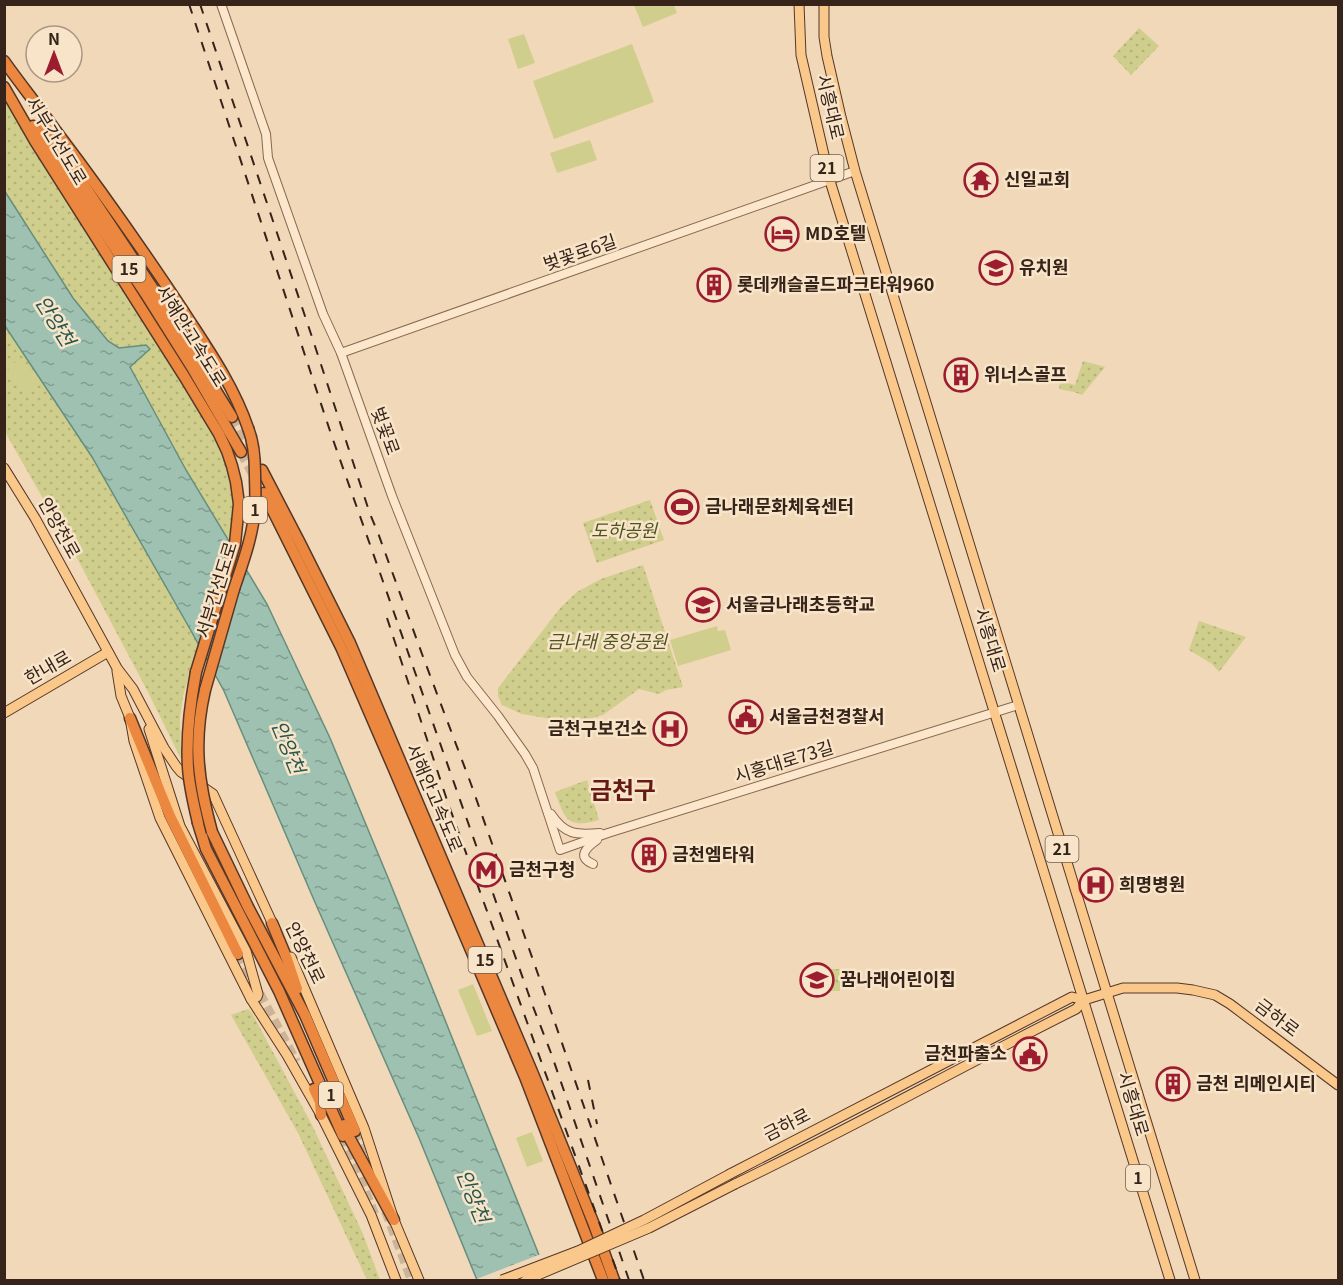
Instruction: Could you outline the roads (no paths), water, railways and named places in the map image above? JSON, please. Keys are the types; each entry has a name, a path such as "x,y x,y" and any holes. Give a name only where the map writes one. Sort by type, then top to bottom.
{"highway":[{"name":"서부간선도로","path":"4,61 164,281 222,370 233,390 252,438 255,464 255,507 252,529 205,690 200,715 197,736 201,789 212,832 222,856 305,1015 356,1131"},
{"name":"서해안고속도로","path":"20,85 156,293 232,417"},
{"name":"서부간선도로","path":"6,89 41,151 184,375 227,451 236,482 239,504 235,544 196,672 190,700 188,722 190,786 206,849 279,991 343,1136"},
{"name":"서해안고속도로","path":"6,89 43,140 147,296 192,366 241,452"},
{"name":"서해안고속도로","path":"262,470 300,543 537,1084 593,1222 614,1281"},
{"name":"서해안고속도로","path":"264,493 345,645 525,1077 603,1281"},
{"path":"130,718 170,816 238,954"},
{"path":"272,923 287,959 305,1015"},
{"name":"1","path":"278,965 290,999 349,1137 394,1220"},
{"name":"1","path":"266,966 275,997 320,1102 321,1115"}],"main road":[{"name":"시흥대로","path":"799,4 801,55 830,180 1170,1281"},
{"name":"시흥대로","path":"824,4 824,37 827,56 855,171 1195,1281"},
{"name":"안양천로","path":"4,468 35,518 117,668 133,689 164,748 181,772 213,794 272,923 291,956 364,1128 394,1220 419,1281"},
{"name":"한내로","path":"4,712 108,652"},
{"name":"안양천로","path":"117,668 121,696 130,718 134,741 160,818 251,999 292,1062 321,1115 371,1215 396,1281"},
{"path":"143,709 180,826 246,951 258,994 257,997 251,999"},
{"name":"금하로","path":"526,1281 649,1228 1076,1009 1084,1000 1123,988 1177,988 1215,995 1338,1085"},
{"name":"금하로","path":"502,1281 578,1251 644,1220 1072,997 1084,1000"}],"street":[{"name":"벚꽃로","path":"220,4 266,134 268,158 323,314 341,353 392,496 455,655 467,677 528,759 536,776 560,850"},
{"name":"벚꽃로6길","path":"341,353 855,171"},
{"name":"시흥대로73길","path":"560,850 1018,705"},
{"path":"544,802 556,821 569,832 608,833"},
{"path":"592,864 584,857 586,848 608,833"}],"water":[{"name":"안양천","path":"4,190 73,298 108,341 119,348 146,345 150,349 130,367 186,470 267,604 330,738 549,1280 477,1280 419,1138 224,691 92,457 5,326"}],"tunnel":[{"path":"232,417 254,457"},
{"path":"241,452 257,481"},
{"path":"238,954 296,1062"},
{"path":"355,1131 370,1168"},
{"path":"343,1136 374,1214"},
{"path":"386,1211 412,1280"}],"railway":[{"path":"189,4 331,434 551,1053 629,1280"},
{"path":"200,4 370,514 471,784 644,1280"},
{"path":"387,618 448,803 620,1280"},
{"path":"588,1080 597,1124"}],"place":[{"name":"신일교회","path":"981,180"},
{"name":"MD호텔","path":"782,234"},
{"name":"유치원","path":"996,268"},
{"name":"롯데캐슬골드파크타워960","path":"714,285"},
{"name":"위너스골프","path":"961,375"},
{"name":"금나래문화체육센터","path":"682,507"},
{"name":"서울금나래초등학교","path":"703,605"},
{"name":"서울금천경찰서","path":"746,717"},
{"name":"금천구보건소","path":"670,729"},
{"name":"금천엠타워","path":"649,855"},
{"name":"금천구청","path":"486,870"},
{"name":"희명병원","path":"1096,885"},
{"name":"꿈나래어린이집","path":"817,980"},
{"name":"금천파출소","path":"1030,1054"},
{"name":"금천 리메인시티","path":"1173,1084"}],"district":[{"name":"금천구","path":"623,791"}],"park label":[{"name":"도하공원","path":"624,531"},
{"name":"금나래 중앙공원","path":"607,642"}]}
